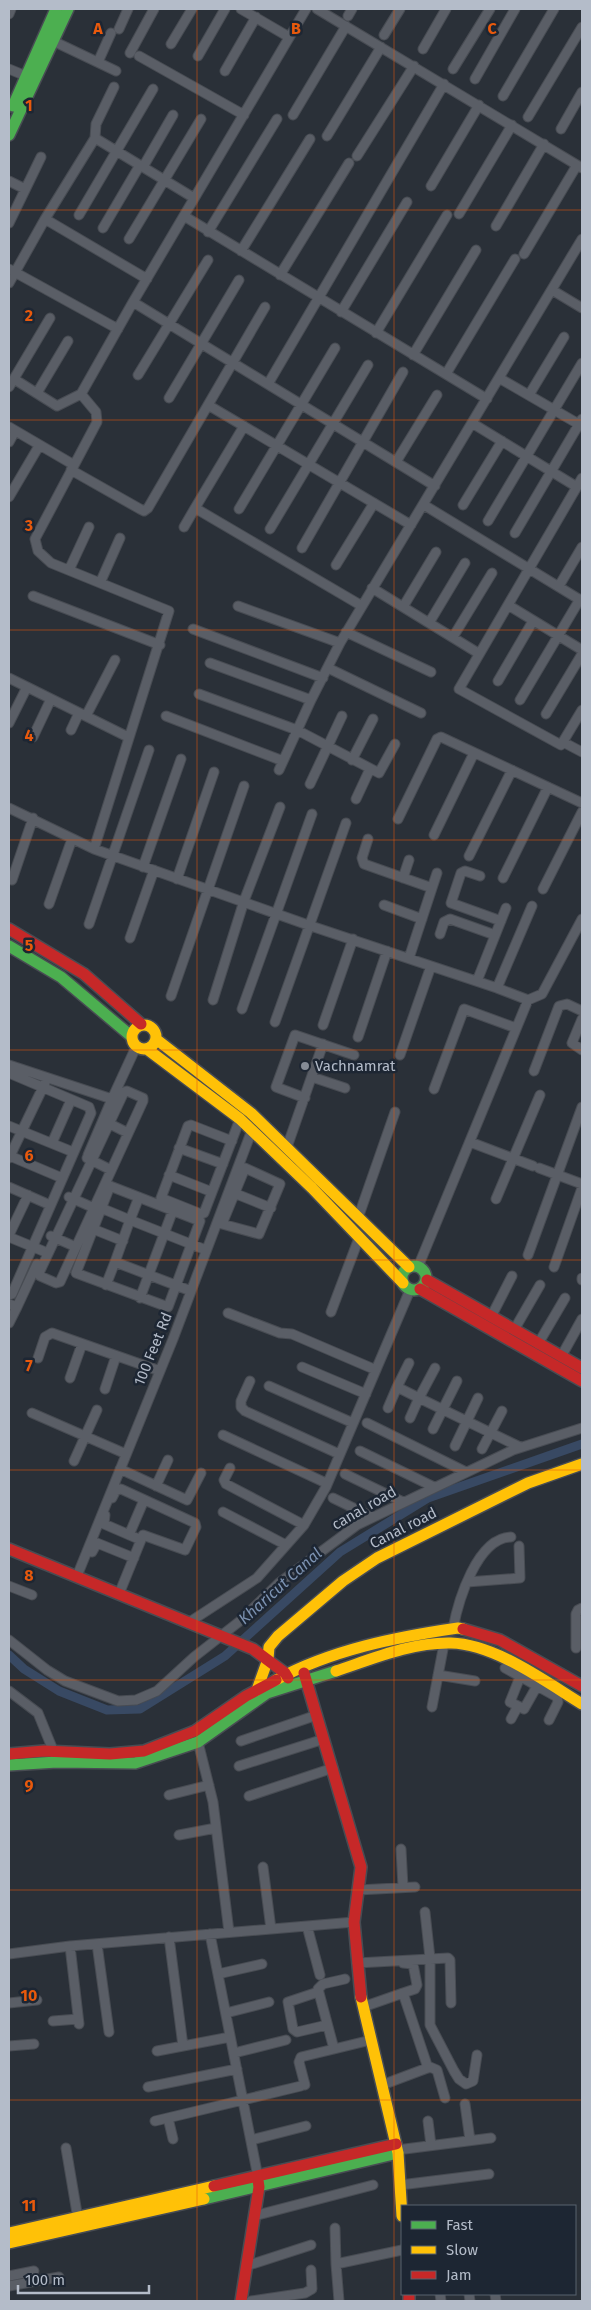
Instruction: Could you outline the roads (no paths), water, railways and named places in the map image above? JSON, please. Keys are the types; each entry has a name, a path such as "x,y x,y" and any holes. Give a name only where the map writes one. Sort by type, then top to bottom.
{"street":[{"path":"9,14 11,9"},
{"path":"9,135 15,104 56,9"},
{"path":"9,115 53,40 68,9"},
{"path":"98,62 128,9"},
{"path":"154,9 134,54 244,116"},
{"path":"171,44 192,9"},
{"path":"198,56 225,9"},
{"path":"241,9 289,37"},
{"path":"14,379 57,406 81,394 133,302 306,9"},
{"path":"317,9 579,166 524,254"},
{"path":"384,35 400,9"},
{"path":"423,49 446,9"},
{"path":"453,69 490,9"},
{"path":"475,79 515,9"},
{"path":"504,96 554,9"},
{"path":"225,71 256,17"},
{"path":"293,115 346,26"},
{"path":"528,117 582,27"},
{"path":"53,40 116,71"},
{"path":"327,136 381,46"},
{"path":"357,156 414,66"},
{"path":"9,69 26,76"},
{"path":"268,384 444,84"},
{"path":"9,283 12,271 95,138 96,124 114,88"},
{"path":"79,215 153,89"},
{"path":"561,129 582,92"},
{"path":"431,186 479,105"},
{"path":"103,228 173,115"},
{"path":"129,239 201,119"},
{"path":"208,232 277,119"},
{"path":"459,214 512,126"},
{"path":"95,138 194,198"},
{"path":"241,251 310,139"},
{"path":"496,226 544,144"},
{"path":"9,223 41,157"},
{"path":"280,275 349,163"},
{"path":"9,181 25,190"},
{"path":"341,312 407,202"},
{"path":"376,333 447,215"},
{"path":"184,216 487,399"},
{"path":"45,219 147,279"},
{"path":"279,770 311,700 346,632 582,239"},
{"path":"413,355 476,250"},
{"path":"446,374 515,259"},
{"path":"138,375 208,260"},
{"path":"12,271 118,328"},
{"path":"169,398 239,280"},
{"path":"552,290 582,308"},
{"path":"133,302 435,486"},
{"path":"9,442 12,429 144,511 150,504 265,308"},
{"path":"9,388 50,318"},
{"path":"529,395 564,337"},
{"path":"37,393 68,341"},
{"path":"239,509 335,348"},
{"path":"488,521 582,363"},
{"path":"270,528 311,464 368,365"},
{"path":"302,548 403,372"},
{"path":"500,378 581,423 515,533"},
{"path":"81,394 96,412 98,418 35,539 38,551 45,559 69,570 169,611 160,645 128,737 94,849"},
{"path":"396,462 437,395"},
{"path":"208,405 311,464 411,525"},
{"path":"472,423 577,487"},
{"path":"184,527 244,426"},
{"path":"463,505 502,441"},
{"path":"9,497 39,446"},
{"path":"581,714 561,745 555,744 459,689 478,653 582,478"},
{"path":"336,565 374,503"},
{"path":"424,505 581,600 520,700"},
{"path":"195,508 362,606"},
{"path":"69,570 89,527"},
{"path":"100,583 120,538"},
{"path":"559,586 582,547"},
{"path":"403,607 436,552"},
{"path":"429,623 464,563"},
{"path":"453,638 492,573"},
{"path":"372,588 478,653"},
{"path":"33,596 160,645"},
{"path":"508,605 582,652 546,714"},
{"path":"238,606 340,643"},
{"path":"498,681 533,621"},
{"path":"193,629 322,678"},
{"path":"346,632 431,672"},
{"path":"71,730 83,715 115,660"},
{"path":"210,663 311,700"},
{"path":"328,668 421,712"},
{"path":"9,678 128,737"},
{"path":"9,723 27,687"},
{"path":"199,694 297,730 379,773 395,744"},
{"path":"32,737 51,699"},
{"path":"166,716 283,761"},
{"path":"310,784 342,716"},
{"path":"352,760 374,719"},
{"path":"398,819 438,738 582,803"},
{"path":"563,742 582,752"},
{"path":"89,924 148,750"},
{"path":"434,835 474,753"},
{"path":"143,867 181,759"},
{"path":"356,799 370,769"},
{"path":"469,856 512,770"},
{"path":"177,878 214,772"},
{"path":"171,996 244,786"},
{"path":"503,878 548,787"},
{"path":"212,1000 244,901 280,807"},
{"path":"9,808 94,849 528,1000"},
{"path":"543,889 582,812"},
{"path":"242,1009 312,814"},
{"path":"12,880 33,818"},
{"path":"275,1022 308,925 346,823"},
{"path":"49,904 72,839"},
{"path":"368,839 362,858 363,862 432,888"},
{"path":"403,878 409,860"},
{"path":"130,938 154,870"},
{"path":"480,876 465,871 461,873 451,903 501,921"},
{"path":"409,958 437,873"},
{"path":"384,906 422,918"},
{"path":"497,988 532,906"},
{"path":"478,982 506,908"},
{"path":"440,934 444,922 450,919 495,935"},
{"path":"582,919 542,994 528,1000 470,1142 413,1267 402,1276 415,1286 582,1380"},
{"path":"9,929 84,974 141,1024 153,1028 156,1039 251,1113 358,1218 413,1267 425,1272 415,1286 376,1370 338,1454 326,1487 304,1525 257,1578 188,1623"},
{"path":"324,1025 352,939"},
{"path":"9,946 61,977 138,1044 240,1119 312,1188 359,1238 415,1286 491,1317 582,1368"},
{"path":"358,1037 387,951"},
{"path":"400,1054 431,966"},
{"path":"534,1071 558,1006 567,1004 582,1011"},
{"path":"434,1089 464,1009 516,1028"},
{"path":"582,1019 572,1043 582,1050"},
{"path":"106,1122 112,1100 138,1044 134,1029 141,1024"},
{"path":"304,1098 276,1087 295,1035 354,1055"},
{"path":"138,1044 154,1044 156,1039"},
{"path":"287,1147 323,1044"},
{"path":"9,1068 47,1078 112,1100"},
{"path":"9,1068 42,1088 89,1107 91,1113 12,1294 9,1295"},
{"path":"312,1077 345,1088"},
{"path":"47,1078 9,1157 62,1178"},
{"path":"106,1122 53,1236 39,1274 56,1283 60,1282 76,1247 98,1208 111,1186 200,1221 167,1308 76,1273 93,1229 98,1208 111,1170 143,1100 135,1094 127,1091 124,1092 106,1122"},
{"path":"496,1199 540,1094"},
{"path":"52,1143 71,1100"},
{"path":"528,1255 582,1107"},
{"path":"358,1218 394,1112"},
{"path":"232,1141 191,1125 187,1128 161,1198 204,1213 232,1141 240,1119"},
{"path":"106,1122 128,1133"},
{"path":"9,1126 74,1152"},
{"name":"100 Feet Rd","path":"77,1576 160,1371 206,1250 231,1192 252,1130"},
{"path":"470,1142 582,1184"},
{"path":"179,1148 223,1164"},
{"path":"89,1160 111,1170"},
{"path":"247,1168 280,1184 271,1208 259,1234 224,1225 222,1222 231,1192 243,1169 247,1168"},
{"path":"169,1175 212,1192"},
{"path":"9,1187 50,1205"},
{"path":"554,1267 582,1188"},
{"path":"231,1192 271,1208"},
{"path":"28,1195 9,1236 44,1250"},
{"path":"106,1285 139,1197"},
{"path":"71,1198 206,1250"},
{"path":"140,1298 173,1210"},
{"path":"93,1229 123,1240"},
{"path":"53,1236 76,1247"},
{"path":"9,1323 13,1305 53,1236"},
{"path":"331,1312 359,1238"},
{"path":"115,1262 191,1291"},
{"path":"491,1317 512,1276"},
{"path":"514,1330 540,1285"},
{"path":"538,1344 565,1298"},
{"path":"228,1313 280,1333 292,1334 376,1370"},
{"path":"561,1356 582,1319"},
{"path":"38,1358 45,1337 49,1333 160,1371"},
{"path":"70,1378 82,1344"},
{"path":"104,1389 116,1356"},
{"path":"388,1408 409,1363"},
{"path":"302,1367 366,1394"},
{"path":"410,1418 434,1368"},
{"path":"250,1381 241,1401 241,1407 245,1411 338,1454"},
{"path":"433,1429 457,1381"},
{"path":"269,1386 353,1423"},
{"path":"397,1387 520,1448"},
{"path":"455,1446 478,1398"},
{"path":"74,1461 97,1410"},
{"path":"482,1449 502,1411"},
{"path":"32,1413 126,1454"},
{"path":"366,1423 466,1472"},
{"name":"canal road","path":"9,1640 46,1670 65,1681 118,1701 136,1700 158,1691 240,1621 279,1583 350,1530 372,1517 434,1487 520,1448 582,1428"},
{"path":"223,1435 326,1483"},
{"path":"360,1451 434,1487"},
{"path":"156,1486 168,1460"},
{"name":"Canal road","path":"257,1690 268,1659 270,1647 278,1636 336,1587 376,1558 528,1483 582,1464"},
{"path":"230,1468 224,1480 226,1484 304,1525"},
{"path":"120,1469 187,1500 201,1473"},
{"path":"345,1474 403,1502"},
{"path":"119,1594 134,1558 141,1540 143,1534 185,1550 196,1527 195,1523 118,1489 106,1514 104,1524 141,1540"},
{"path":"333,1498 372,1517"},
{"path":"129,1535 144,1500"},
{"path":"223,1512 286,1545"},
{"path":"453,1628 457,1606 467,1582 481,1558 494,1542 511,1537"},
{"path":"90,1555 97,1543 134,1558"},
{"path":"467,1582 520,1578 519,1546"},
{"path":"9,1549 253,1649 286,1673 291,1685"},
{"path":"9,1586 32,1595"},
{"path":"576,1648 576,1614 582,1608"},
{"path":"9,1765 55,1756 144,1751 195,1731 257,1690 301,1666 402,1636 453,1628 500,1640 582,1686"},
{"path":"9,1754 23,1751 55,1756 135,1763 198,1742 231,1721 258,1698 291,1685 420,1646 452,1643 491,1652 558,1699 549,1720"},
{"path":"432,1707 444,1644"},
{"path":"301,1666 361,1867 354,1922 358,1986 397,2149 401,2205"},
{"path":"505,1668 520,1677 533,1681 582,1704"},
{"path":"438,1675 475,1681"},
{"path":"520,1677 509,1700 518,1706 526,1708 533,1681"},
{"path":"9,1691 38,1713 55,1756"},
{"path":"512,1719 518,1706"},
{"path":"240,1741 317,1715"},
{"path":"239,1766 324,1740"},
{"path":"198,1742 209,1785 229,1932"},
{"path":"249,1796 333,1768"},
{"path":"169,1795 209,1785"},
{"path":"179,1835 216,1828"},
{"path":"401,1849 403,1887"},
{"path":"263,1867 271,1929"},
{"path":"358,1890 415,1886"},
{"path":"425,1912 430,1958 430,2025 459,2080 466,2084 473,2081 477,2055"},
{"path":"9,1954 70,1946 354,1922"},
{"path":"307,1926 320,1975"},
{"path":"210,1934 250,2140 254,2183 254,2216 241,2301"},
{"path":"169,1937 183,2046"},
{"path":"98,1944 109,2032"},
{"path":"53,2021 79,2021 70,1946"},
{"path":"357,1963 448,1958 450,1960 451,2003"},
{"path":"363,2007 415,1989 417,1985 412,1964 409,1962 394,1964"},
{"path":"218,1974 262,1964"},
{"path":"334,2049 318,1992 319,1987 323,1984 345,1979"},
{"path":"318,1992 288,2002 292,2029 297,2032 327,2025"},
{"path":"403,1994 428,2068"},
{"path":"9,2003 38,2000"},
{"path":"226,2013 270,2002"},
{"path":"157,2051 230,2037"},
{"path":"234,2053 286,2040"},
{"path":"156,2121 303,2086 299,2062 301,2057 371,2040"},
{"path":"9,2046 34,2044"},
{"path":"382,2085 428,2068 437,2070 445,2098"},
{"path":"148,2087 237,2069"},
{"path":"465,2104 470,2140"},
{"path":"168,2118 173,2140"},
{"path":"428,2121 431,2145"},
{"path":"250,2140 306,2126"},
{"path":"9,2243 397,2149 491,2138"},
{"path":"66,2148 78,2219"},
{"path":"400,2185 489,2174"},
{"path":"9,2233 254,2183"},
{"path":"232,2301 254,2183"},
{"path":"254,2216 373,2185"},
{"path":"335,2228 339,2301"},
{"path":"246,2266 311,2246"},
{"path":"336,2264 401,2250"},
{"path":"252,2301 305,2293 312,2289 311,2270"},
{"path":"9,2276 34,2271"},
{"path":"9,2286 59,2277"}],"waterway":[{"name":"Kharicut Canal","path":"9,1655 24,1669 59,1691 107,1710 140,1709 225,1656 340,1552 428,1498 582,1444"}],"place":[{"name":"Vachnamrat","path":"305,1066"}]}
